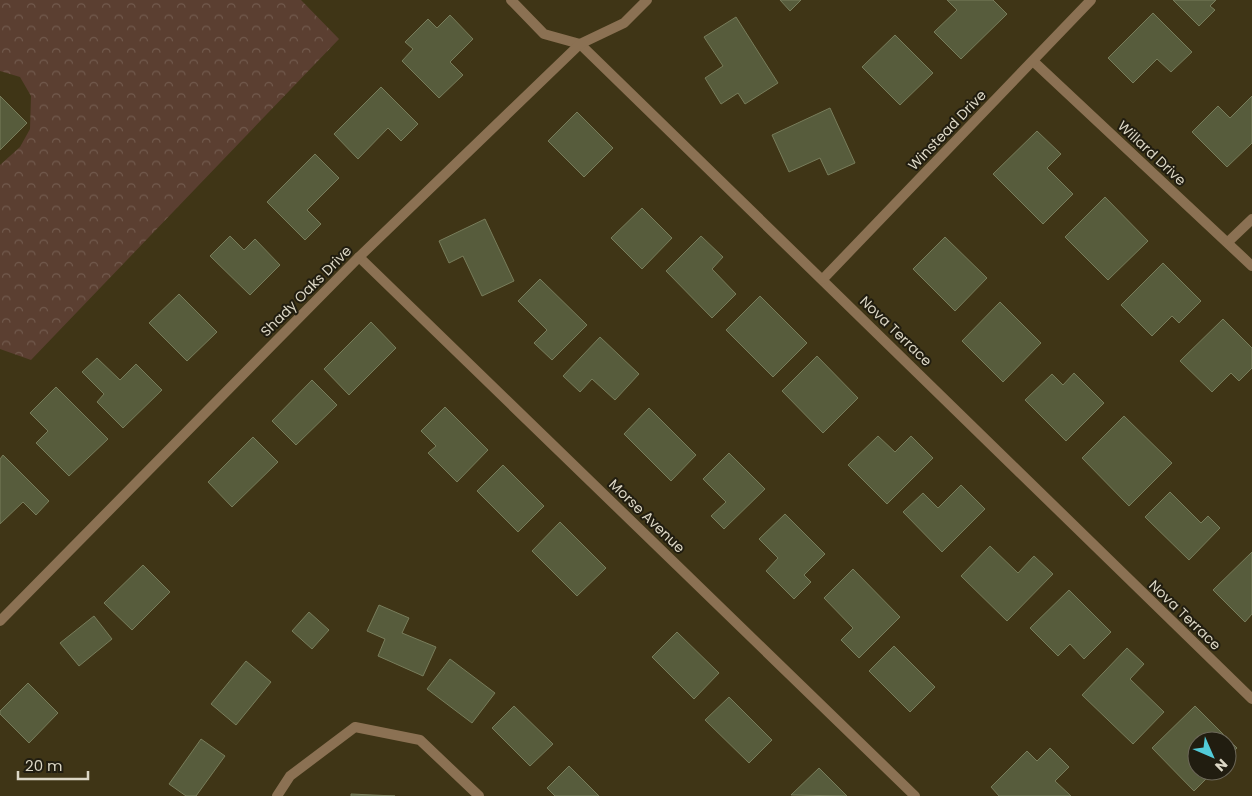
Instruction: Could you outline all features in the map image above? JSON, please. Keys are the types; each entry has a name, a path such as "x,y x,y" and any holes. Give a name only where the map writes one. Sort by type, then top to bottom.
{"street":[{"name":"Nova Terrace","path":"511,0 544,34 580,44 1252,699"},
{"name":"Shady Oaks Drive","path":"0,622 359,257 580,44 624,23 647,0"},
{"name":"Winstead Drive","path":"823,279 1091,0"},
{"name":"Willard Drive","path":"1033,61 1252,266"},
{"path":"1228,242 1252,219"},
{"name":"Morse Avenue","path":"359,257 915,796"},
{"path":"277,796 290,776 355,727 420,740 479,796"}],"green space":[{"path":"0,0 301,0 339,39 31,360 0,349 0,165 20,147 30,129 31,96 20,77 0,71"}],"building":[{"path":"780,0 801,0 790,11"},
{"path":"947,0 993,0 1007,14 961,59 934,32 957,10"},
{"path":"1173,0 1216,0 1210,6 1215,10 1199,26"},
{"path":"1153,13 1192,52 1171,72 1157,59 1133,83 1108,58"},
{"path":"450,15 473,39 450,62 463,75 439,98 402,61 413,49 405,42 428,19 437,28"},
{"path":"736,17 778,83 745,104 738,93 721,104 705,78 723,66 704,37"},
{"path":"895,35 933,73 900,105 862,67"},
{"path":"381,87 418,124 401,141 388,128 358,159 334,134"},
{"path":"0,96 27,123 0,150"},
{"path":"1252,96 1252,143 1227,167 1192,132 1218,106 1230,118"},
{"path":"830,108 855,163 828,175 820,158 789,172 772,135"},
{"path":"577,112 613,148 584,177 548,141"},
{"path":"1037,131 1061,154 1047,168 1073,194 1043,224 993,174"},
{"path":"315,154 339,178 307,210 321,224 305,240 267,202"},
{"path":"1105,197 1148,241 1108,280 1065,237"},
{"path":"642,208 672,238 642,269 611,238"},
{"path":"485,219 514,281 482,296 463,256 449,263 439,241"},
{"path":"230,236 244,250 255,239 280,265 250,295 210,256"},
{"path":"701,236 723,257 712,269 736,294 712,318 666,271"},
{"path":"945,237 987,278 955,311 913,269"},
{"path":"1163,263 1201,301 1179,323 1172,316 1152,336 1121,305"},
{"path":"540,279 587,325 552,360 534,343 547,330 518,301"},
{"path":"179,294 217,332 187,361 149,323"},
{"path":"760,296 807,343 773,377 726,330"},
{"path":"1000,302 1041,343 1003,382 962,341"},
{"path":"1223,319 1252,348 1252,368 1239,381 1231,373 1212,392 1180,361"},
{"path":"371,322 396,348 349,395 324,369"},
{"path":"600,337 639,374 615,400 592,379 580,392 563,376"},
{"path":"817,356 858,398 823,433 782,391"},
{"path":"97,358 120,380 136,364 162,390 123,428 97,402 104,394 82,372"},
{"path":"1074,373 1104,403 1066,441 1025,400 1052,374 1063,385"},
{"path":"312,380 337,405 296,445 272,421"},
{"path":"56,387 108,439 69,476 36,443 48,431 30,413"},
{"path":"445,407 488,450 457,482 428,453 436,446 421,431"},
{"path":"649,408 696,455 671,481 624,434"},
{"path":"1124,416 1172,463 1129,506 1082,458"},
{"path":"878,436 895,452 911,436 933,458 887,504 848,465"},
{"path":"253,437 278,462 232,507 208,482"},
{"path":"729,453 765,489 724,529 711,516 726,502 703,479"},
{"path":"3,455 49,501 36,515 23,502 0,524 0,459"},
{"path":"503,465 544,506 518,532 477,491"},
{"path":"961,485 985,509 942,552 903,512 923,493 938,508"},
{"path":"1170,492 1201,523 1208,516 1220,528 1189,560 1145,517"},
{"path":"785,514 825,554 804,575 811,582 794,599 766,571 778,558 759,539"},
{"path":"560,522 606,568 577,596 532,551"},
{"path":"990,546 1018,573 1034,556 1053,574 1007,621 961,576"},
{"path":"1252,552 1252,614 1245,622 1213,590"},
{"path":"143,565 170,592 132,630 104,603"},
{"path":"853,569 900,617 859,658 841,640 853,628 824,598"},
{"path":"1069,590 1111,632 1084,659 1070,644 1058,656 1030,628"},
{"path":"379,605 409,618 402,633 436,647 423,676 378,656 385,639 367,631"},
{"path":"309,612 329,630 312,649 292,631"},
{"path":"94,616 112,639 79,666 60,643"},
{"path":"677,632 719,673 694,699 652,657"},
{"path":"894,646 935,687 910,712 869,671"},
{"path":"1127,648 1144,664 1130,679 1164,712 1133,744 1082,695"},
{"path":"450,659 495,693 472,723 427,689"},
{"path":"246,661 271,682 236,725 211,704"},
{"path":"28,683 58,713 29,743 0,714 0,711"},
{"path":"729,697 772,740 749,763 705,720"},
{"path":"514,706 553,744 530,766 492,728"},
{"path":"1195,706 1220,731 1187,731 1187,781 1204,781 1194,791 1152,748"},
{"path":"201,739 225,756 196,796 186,796 169,784"},
{"path":"1050,748 1069,767 1055,781 1071,796 999,796 991,787 1027,751 1037,761"},
{"path":"569,766 599,796 555,796 547,788"},
{"path":"819,768 847,796 791,795"},
{"path":"351,794 395,796 351,796"}]}
